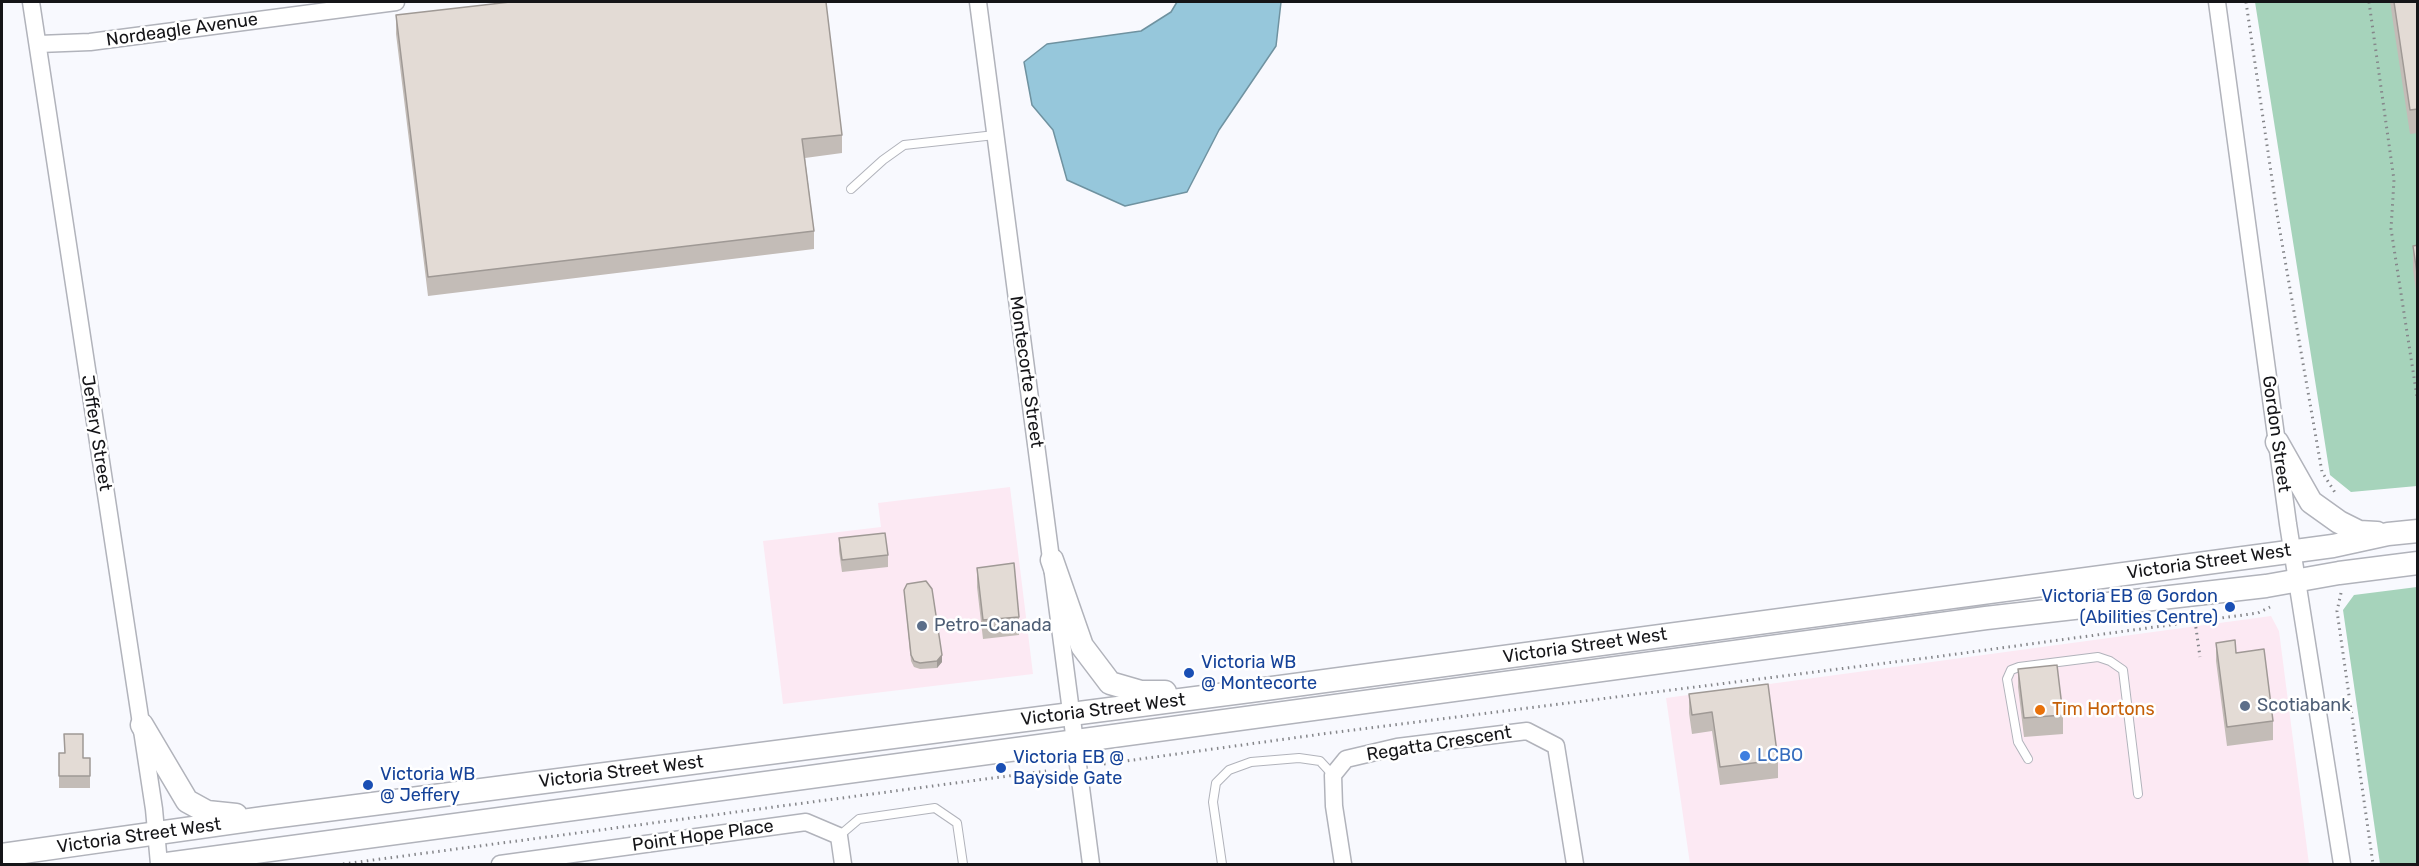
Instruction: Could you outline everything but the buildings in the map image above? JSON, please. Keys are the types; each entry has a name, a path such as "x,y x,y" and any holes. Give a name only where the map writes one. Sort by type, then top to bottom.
{"main road":[{"path":"2277,442 2311,502 2339,522 2359,532 2388,534"},
{"name":"Victoria Street West","path":"2,855 264,818 1250,691 2333,546 2388,534 2418,531"},
{"path":"1052,560 1082,646 1110,683 1141,692 1250,691"},
{"name":"Victoria Street West","path":"167,864 1076,743 1986,618 2266,586 2418,562"},
{"path":"142,725 187,801 207,812 264,818"}],"street":[{"name":"Jeffery Street","path":"31,2 94,428 142,725 159,864"},
{"name":"Nordeagle Avenue","path":"39,44 90,42 396,2"},
{"name":"Montecorte Street","path":"978,2 1091,864"},
{"name":"Gordon Street","path":"2217,2 2297,580 2342,864"},
{"name":"Regatta Crescent","path":"1333,775 1346,759 1397,747 1527,731 1556,746 1575,864"},
{"path":"1333,775 1334,806 1342,864"},
{"name":"Point Hope Place","path":"500,864 806,822 839,836"},
{"path":"839,836 843,864"}],"lane":[{"path":"851,189 883,160 904,145 995,135"},
{"path":"2028,759 2018,742 2007,679 2011,670 2098,657 2123,670 2138,794"},
{"path":"1222,864 1213,802 1216,783 1229,770 1251,762 1299,758 1320,761 1333,775"},
{"path":"839,836 859,819 935,808 957,823 963,864"}],"path":[{"path":"2246,2 2278,220 2322,472 2336,495"},
{"path":"2369,2 2394,180 2391,229 2418,403"},
{"path":"2342,588 2337,611 2373,864"},
{"path":"1104,764 1322,734 1942,656 2258,613 2270,607"},
{"path":"2195,621 2200,657"},
{"path":"343,864 1046,771"}],"shaded area":[{"path":"1010,487 1033,674 783,704 763,541 881,527 878,503"},
{"path":"2271,616 2279,631 2309,864 1690,864 1666,698"}],"green space":[{"path":"2255,2 2417,2 2417,486 2351,492 2330,475"},
{"path":"2417,587 2417,864 2380,864 2343,610 2354,595"}],"water":[{"path":"1177,2 1281,2 1276,46 1219,130 1187,192 1125,206 1067,180 1053,130 1032,105 1024,62 1047,44 1141,31 1171,12"}],"place":[{"name":"Victoria EB @ Gordon (Abilities Centre)","path":"2230,607"},
{"name":"Petro-Canada","path":"922,626"},
{"name":"Victoria WB @ Montecorte","path":"1189,673"},
{"name":"Scotiabank","path":"2245,706"},
{"name":"Tim Hortons","path":"2040,710"},
{"name":"LCBO","path":"1745,756"},
{"name":"Victoria EB @ Bayside Gate","path":"1001,768"},
{"name":"Victoria WB @ Jeffery","path":"368,785"}]}
